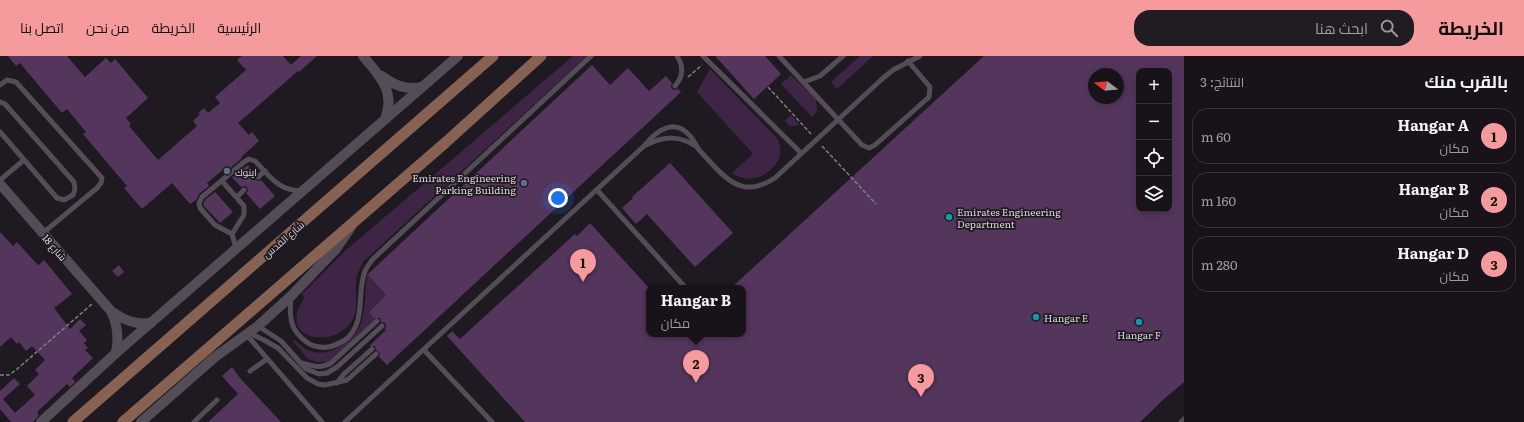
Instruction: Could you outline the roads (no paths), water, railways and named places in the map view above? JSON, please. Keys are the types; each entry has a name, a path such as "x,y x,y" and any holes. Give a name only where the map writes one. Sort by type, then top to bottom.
{"main road":[{"name":"شارع القدس","path":"72,422 493,56"},
{"path":"123,422 445,143 541,56"}],"street":[{"path":"363,56 379,74 397,86 412,89 422,87"},
{"path":"41,422 151,323 458,56"},
{"path":"379,74 389,97 389,105 384,120"},
{"name":"شارع 18","path":"0,184 111,311 128,321 144,324 151,323"},
{"path":"141,422 215,357 258,326 291,296 336,249 356,219"},
{"name":"شارع 18","path":"111,311 117,325 118,335 116,354"}],"lane":[{"path":"291,296 290,308 294,330 307,343 316,347 333,347 348,338 354,331 357,324 362,279 365,271 373,259 591,56"},
{"path":"675,86 682,75 682,68 677,56"},
{"path":"779,56 865,147 872,147 875,145 929,97 930,87 908,61"},
{"path":"804,82 820,76 843,56"},
{"path":"345,422 660,130 672,127 684,131 722,175 732,183 744,187 753,187 765,184 775,178 882,79 908,61 920,56"},
{"path":"704,59 801,153"},
{"path":"0,85 7,80 16,82 102,178 102,183 97,188 43,233"},
{"path":"0,98 2,103 74,182 75,189 73,195 64,200 57,198 0,132"},
{"path":"644,146 655,140 673,138 682,139 697,147"},
{"path":"236,249 235,240 232,234 216,226 199,206 202,197 249,159 254,161 282,188 293,191 303,191"},
{"path":"0,180 24,160"},
{"path":"258,177 265,171"},
{"path":"222,181 242,203 245,210 242,219 232,234"},
{"path":"237,197 244,190"},
{"path":"597,190 683,285"},
{"path":"301,362 317,367 327,366 377,321"},
{"path":"258,326 281,341 306,369 314,373 328,373 337,367 382,326"},
{"path":"247,334 322,422"},
{"path":"247,334 264,340 278,348 312,382 325,385 343,382 351,377 376,354"},
{"path":"337,383 344,374 372,349"},
{"path":"424,350 492,422"},
{"path":"250,372 267,359"},
{"path":"194,422 218,400"},
{"path":"1181,422 1184,419"}],"place":[{"name":"اينوك","path":"227,171"},
{"name":"Emirates Engineering Parking Building","path":"524,183"},
{"name":"Emirates Engineering Department","path":"949,217"},
{"name":"Hangar A","path":"583,282"},
{"name":"Hangar E","path":"1036,317"},
{"name":"Hangar F","path":"1139,322"},
{"name":"Hangar B","path":"696,383"},
{"name":"Hangar D","path":"921,397"}]}
